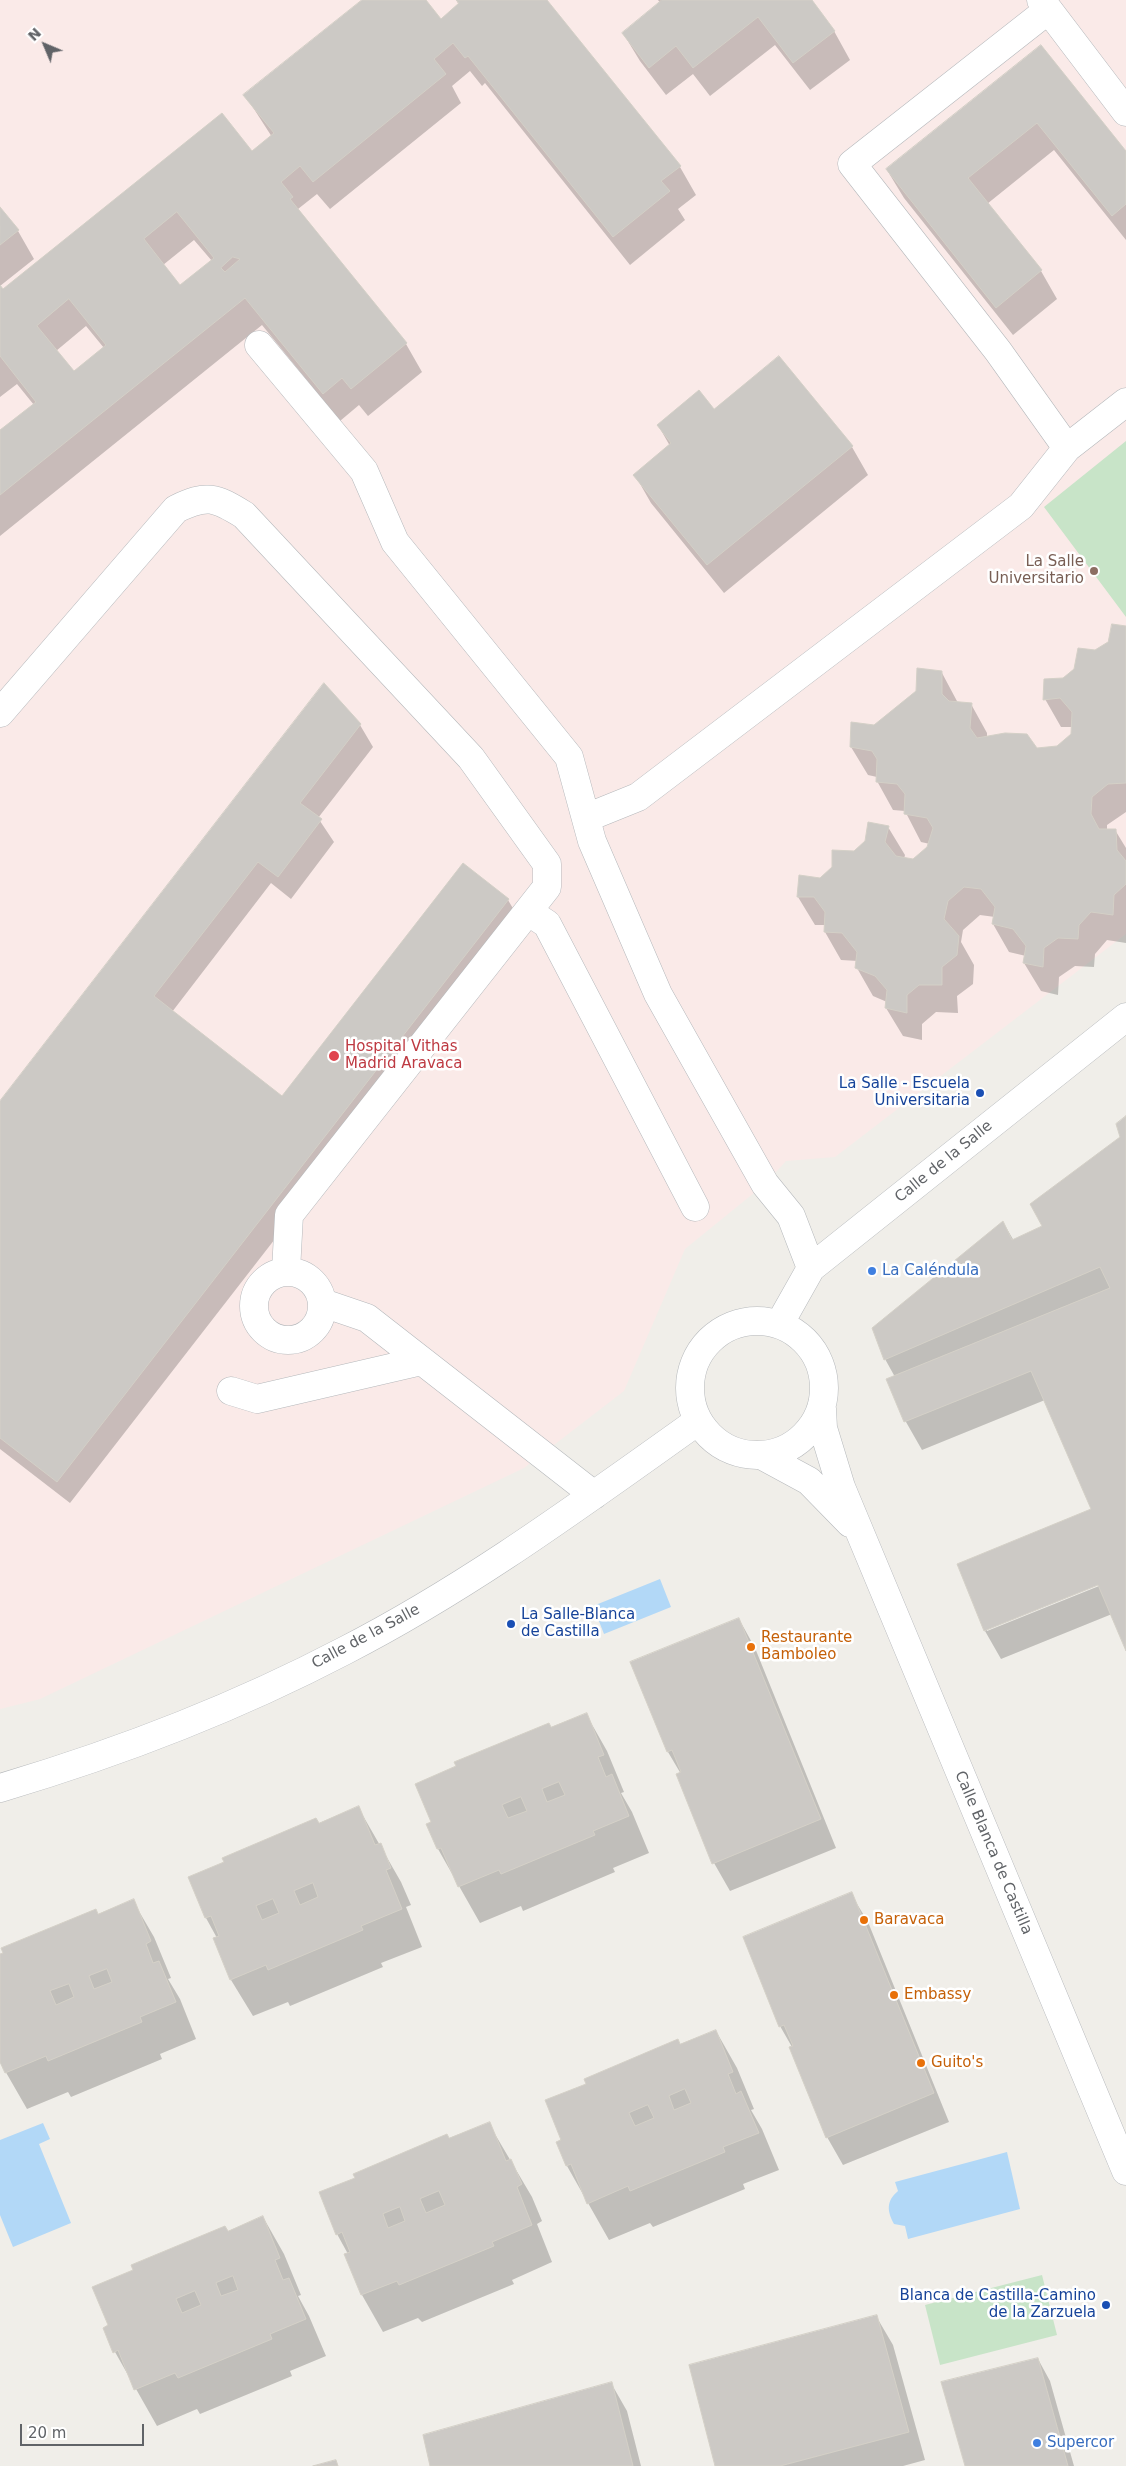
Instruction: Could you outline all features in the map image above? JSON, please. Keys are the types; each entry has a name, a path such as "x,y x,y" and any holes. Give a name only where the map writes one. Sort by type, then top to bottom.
{"street":[{"path":"1067,448 998,351 852,164 1045,5 1126,112"},
{"path":"259,345 364,471 395,542 569,757 592,841 658,994 765,1184 791,1216 811,1268"},
{"path":"586,818 638,797 1021,506 1067,448 1126,402"},
{"path":"0,713 176,510 197,499 222,501 244,515 471,758 547,864 547,887 529,912 289,1215 286,1271"},
{"path":"529,912 547,924 695,1207"},
{"name":"Calle de la Salle","path":"780,1323 811,1268 1126,1017"},
{"path":"286,1271 299,1273 311,1280 320,1290 323,1303 322,1316 314,1329 304,1337 291,1341 277,1339 265,1332 258,1321 254,1308 255,1295 262,1283 273,1275 286,1271"},
{"path":"323,1303 367,1318 594,1495"},
{"path":"760,1320 780,1323 799,1334 813,1349 822,1368 826,1389 822,1409 813,1427 798,1441 781,1451 761,1455 742,1454 725,1447 710,1436 698,1421 691,1401 690,1381 695,1361 706,1344 722,1331 740,1322 760,1320"},
{"path":"231,1391 257,1399 421,1360"},
{"name":"Calle Blanca de Castilla","path":"822,1409 823,1428 841,1487 1126,2171"},
{"name":"Calle de la Salle","path":"0,1788 49,1774 159,1734 247,1697 345,1651 484,1568 594,1495 698,1421"},
{"name":"Calle Blanca de Castilla","path":"761,1455 809,1481 842,1512 861,1536"}],"shaded area":[{"path":"0,0 1126,0 1126,934 835,1157 786,1161 765,1184 685,1249 624,1391 524,1468 40,1699 0,1709"}],"green space":[{"path":"1126,441 1126,617 1044,507"},
{"path":"1042,2275 1057,2335 940,2365 925,2305"}],"water":[{"path":"660,1579 671,1607 604,1634 593,1606"},
{"path":"43,2123 50,2139 39,2144 71,2223 13,2247 0,2215 0,2140"},
{"path":"1007,2152 1020,2209 908,2239 905,2226 894,2224 889,2206 891,2199 898,2191 895,2182"}],"building":[{"path":"362,0 426,0 441,19 459,3 456,0 547,0 681,166 661,181 670,191 613,237 468,56 465,58 453,43 434,59 446,74 313,182 300,166 281,182 293,197 290,199 407,343 351,389 342,378 323,394 245,298 0,495 0,430 36,402 0,356 0,285 3,289 222,113 252,151 274,133 243,95","holes":["177,212 214,258 180,285 144,239","233,257 240,259 225,272 221,268","69,299 106,345 74,371 37,326"]},
{"path":"662,0 812,0 835,31 793,63 758,17 693,68 676,46 649,68 622,33"},
{"path":"1041,45 1126,151 1126,204 1112,216 1037,123 968,178 1042,270 996,308 886,169"},
{"path":"0,207 19,230 0,245"},
{"path":"779,356 853,446 707,565 633,475 671,443 657,425 699,390 714,409"},
{"path":"1112,624 1126,626 1126,783 1108,784 1092,797 1091,814 1099,829 1116,829 1117,850 1126,861 1126,884 1114,895 1113,915 1091,912 1079,925 1078,939 1058,938 1044,948 1043,967 1023,963 1026,946 1013,929 992,924 995,907 981,889 964,887 948,901 944,919 959,936 957,955 942,967 942,985 919,985 907,995 907,1013 885,1008 887,990 875,976 855,968 857,952 842,933 824,932 825,912 814,897 797,897 799,875 820,878 832,867 832,850 854,851 865,841 868,822 889,826 885,842 896,856 913,859 927,847 933,828 927,818 904,814 905,794 897,784 876,782 877,759 872,751 850,747 851,722 874,725 916,691 917,668 942,671 942,694 949,701 972,703 970,728 977,738 1005,733 1027,734 1037,748 1057,746 1071,734 1072,712 1060,698 1043,700 1044,679 1063,678 1074,669 1078,648 1095,650 1108,642"},
{"path":"324,683 361,724 300,803 322,819 278,877 258,862 154,996 282,1096 463,863 509,899 57,1482 0,1438 0,1101"},
{"path":"1126,1116 1126,1651 1098,1585 984,1631 957,1564 1091,1509 1031,1371 904,1422 886,1379 1110,1288 1100,1267 884,1360 872,1328 1003,1221 1012,1240 1042,1226 1030,1204 1120,1137 1116,1124"},
{"path":"739,1618 821,1819 712,1864 676,1774 681,1772 672,1750 667,1752 630,1662"},
{"path":"587,1713 604,1755 598,1757 606,1777 612,1774 629,1816 593,1831 595,1835 501,1874 499,1870 458,1887 441,1848 437,1849 426,1824 431,1822 415,1784 456,1766 454,1762 549,1723 551,1727","holes":["559,1782 565,1795 547,1802 542,1789","521,1797 527,1811 508,1818 502,1805"]},
{"path":"359,1806 375,1845 381,1843 391,1868 386,1870 402,1909 361,1926 363,1930 268,1970 266,1965 230,1980 213,1938 219,1936 211,1916 205,1918 188,1877 224,1862 222,1858 316,1818 319,1823","holes":["313,1883 318,1897 300,1905 294,1891","273,1899 279,1913 262,1920 256,1906"]},
{"path":"852,1892 934,2093 826,2138 789,2047 793,2046 784,2025 779,2027 743,1937"},
{"path":"134,1899 151,1941 146,1944 153,1963 159,1961 176,2002 140,2017 142,2022 48,2061 46,2056 5,2073 0,2062 0,1954 3,1953 1,1948 96,1909 98,1914","holes":["107,1969 112,1982 94,1989 89,1976","69,1984 74,1997 56,2005 50,1991"]},
{"path":"716,2030 733,2072 728,2074 736,2094 741,2091 759,2133 723,2147 725,2152 630,2191 628,2186 587,2204 571,2164 566,2166 556,2142 561,2140 545,2100 586,2084 584,2079 678,2039 680,2044","holes":["685,2089 691,2103 674,2110 669,2096","648,2105 654,2118 635,2126 629,2113"]},
{"path":"490,2122 506,2161 511,2159 522,2184 517,2187 532,2225 492,2242 494,2246 399,2285 397,2281 361,2295 344,2254 350,2252 342,2232 336,2235 319,2192 355,2178 353,2174 447,2134 449,2138","holes":["439,2191 445,2205 426,2213 420,2199","400,2207 405,2221 388,2228 383,2214"]},
{"path":"263,2216 280,2258 275,2260 283,2280 289,2278 306,2319 270,2334 272,2339 178,2378 175,2373 134,2390 118,2350 113,2353 103,2328 108,2325 92,2287 133,2270 131,2265 225,2226 228,2231","holes":["233,2276 238,2290 221,2296 216,2283","195,2291 201,2305 182,2313 176,2299"]},
{"path":"877,2315 909,2432 780,2466 715,2466 689,2365"},
{"path":"1038,2358 1068,2466 965,2466 941,2382"},
{"path":"612,2382 633,2466 430,2466 423,2435"},
{"path":"336,2460 338,2466 313,2466"}],"place":[{"name":"La Salle Universitario","path":"1094,571"},
{"name":"Hospital Vithas Madrid Aravaca","path":"334,1056"},
{"name":"La Salle - Escuela Universitaria","path":"980,1093"},
{"name":"La Caléndula","path":"872,1271"},
{"name":"La Salle-Blanca de Castilla","path":"511,1624"},
{"name":"Restaurante Bamboleo","path":"751,1647"},
{"name":"Baravaca","path":"864,1920"},
{"name":"Embassy","path":"894,1995"},
{"name":"Guito's","path":"921,2063"},
{"name":"Blanca de Castilla-Camino de la Zarzuela","path":"1106,2305"},
{"name":"Supercor","path":"1037,2443"}]}
